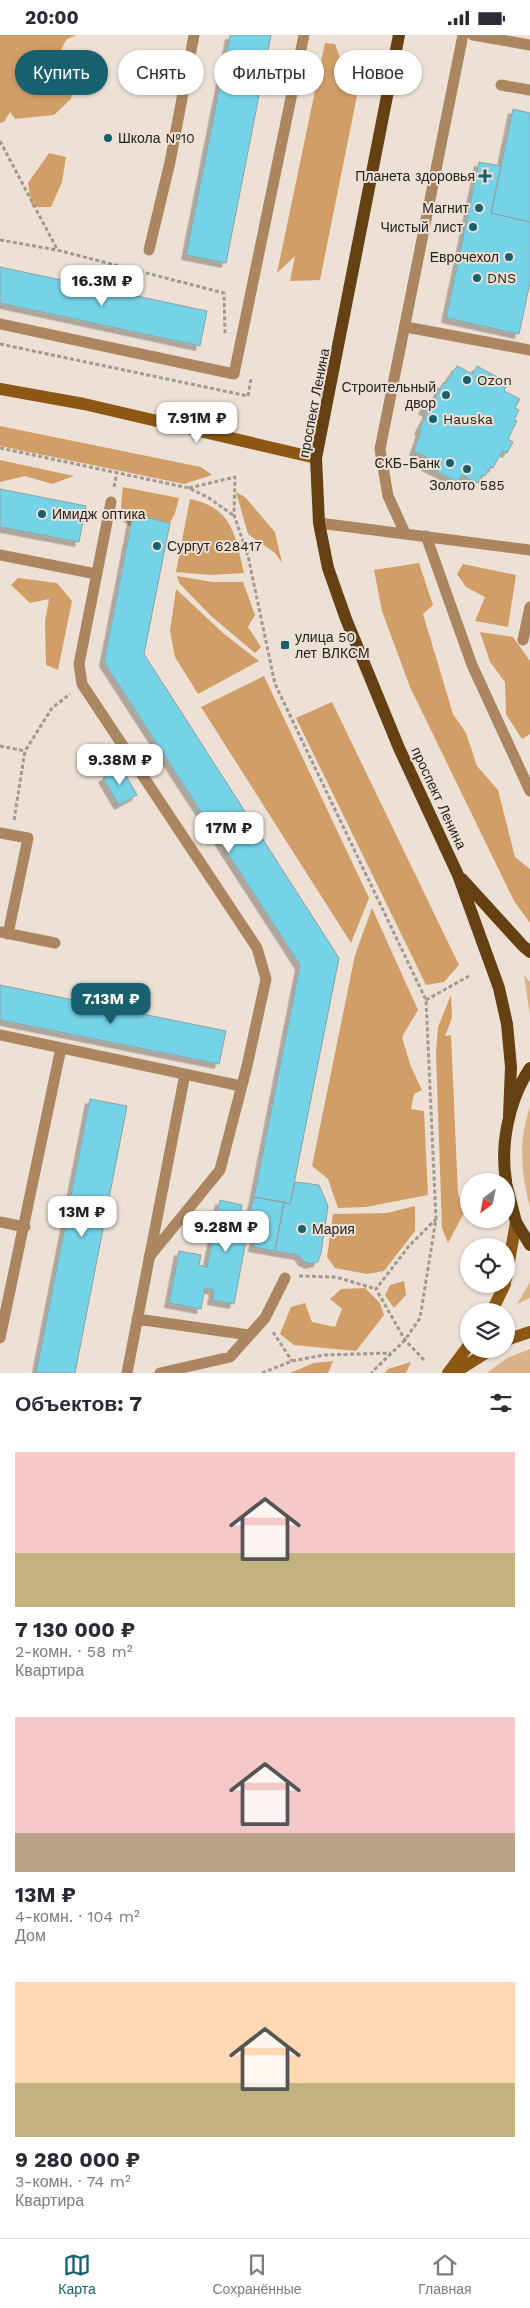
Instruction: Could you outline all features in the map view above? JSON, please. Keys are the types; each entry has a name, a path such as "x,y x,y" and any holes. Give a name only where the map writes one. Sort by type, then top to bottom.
{"main road":[{"name":"проспект Ленина","path":"400,35 316,458 320,523 328,568 346,619 399,748 458,875 499,988 511,1067 509,1116"},
{"path":"0,389 84,404 316,458"},
{"name":"проспект Ленина","path":"458,875 530,952"},
{"path":"506,1173 505,1143 509,1116 524,1077 530,1068"},
{"path":"515,1218 530,1245"},
{"path":"513,1238 516,1222"},
{"path":"515,1337 530,1332"},
{"path":"448,1373 460,1357"},
{"path":"454,1373 478,1358"}],"lane":[{"path":"149,250 170,162 194,35"},
{"path":"0,324 234,374 304,35"},
{"path":"405,533 388,496 380,449 406,327 463,35"},
{"path":"473,35 530,45"},
{"path":"501,85 530,90"},
{"path":"406,327 530,349"},
{"path":"111,502 79,664 82,684 257,948 266,979 220,1170 149,1257"},
{"path":"320,523 530,550"},
{"path":"426,536 472,665 530,791"},
{"path":"0,555 96,574"},
{"path":"523,640 530,607"},
{"path":"6,834 28,838 4,933 55,943"},
{"path":"0,1035 241,1086"},
{"path":"0,1338 25,1227 61,1047"},
{"path":"127,1373 185,1074"},
{"path":"0,1222 25,1227"},
{"path":"160,1373 230,1357 265,1318 285,1278"},
{"path":"137,1319 249,1335"}],"path":[{"path":"0,141 57,250"},
{"path":"0,241 57,250 224,293 225,335"},
{"path":"0,344 248,397"},
{"path":"215,389 220,371"},
{"path":"0,448 189,488 209,498 234,515"},
{"path":"189,488 235,477 234,515 248,556 275,684 426,1000 436,1219 420,1318 405,1340 371,1373"},
{"path":"6,834 25,751 52,708 82,684"},
{"path":"0,746 25,751"},
{"path":"426,1000 469,975"},
{"path":"376,1289 409,1246 436,1219"},
{"path":"285,1278 302,1276 336,1277 376,1289 405,1340 424,1360"},
{"path":"265,1318 292,1361"},
{"path":"262,1373 292,1361 324,1355 392,1353"}],"shaded area":[{"path":"0,35 76,35 66,40 61,50 15,50 15,95 71,95 71,99 54,115 15,119 10,112 4,122 0,123"},
{"path":"325,43 335,44 337,50 334,50 334,95 357,95 320,280 290,281 295,256 277,273 314,95 324,95"},
{"path":"49,153 66,157 62,182 51,207 32,207 28,183"},
{"path":"0,426 201,467 212,475 184,484 0,446"},
{"path":"0,460 74,476 52,484 25,476 0,482"},
{"path":"123,487 179,498 170,523 133,514 131,527 124,522 121,505"},
{"path":"236,492 245,497 275,532 282,563 275,553 248,534"},
{"path":"190,499 204,503 224,516 234,535 244,573 210,575 176,572"},
{"path":"419,563 433,605 423,614 453,714 466,733 477,766 498,790 515,857 530,869 530,923 514,901 410,687 382,611 374,570"},
{"path":"463,564 516,575 508,627 475,621 485,597 466,587 457,574"},
{"path":"177,576 213,582 243,582 255,615 248,627 261,647 255,653 211,616 179,583"},
{"path":"18,578 57,583 72,601 58,670 46,665 45,621 49,599 30,603 11,585"},
{"path":"176,589 223,633 259,661 198,694 175,657 170,631"},
{"path":"480,632 513,637 530,661 530,734 522,739 506,714 505,682 490,662"},
{"path":"264,676 369,898 351,943 201,707"},
{"path":"332,702 459,965 444,982 426,985 296,718"},
{"path":"372,908 418,1010 402,1037 411,1067 422,1090 414,1094 411,1109 424,1111 428,1195 366,1207 338,1208 328,1179 312,1166 355,955"},
{"path":"524,975 530,982 530,1016"},
{"path":"451,995 452,1018 445,1036 451,1035 460,1220 448,1243 442,1228 436,1053 438,1027"},
{"path":"530,1107 530,1207 523,1169 522,1144"},
{"path":"415,1206 415,1231 384,1271 367,1274 335,1268 327,1257 333,1214 387,1213"},
{"path":"404,1281 406,1295 394,1308 385,1295 390,1285"},
{"path":"530,1282 530,1298 517,1304"},
{"path":"365,1288 380,1303 384,1315 356,1351 294,1345 280,1334 291,1307 305,1303 312,1322 335,1327 342,1309 330,1299 341,1289"},
{"path":"530,1349 530,1373 487,1373 507,1358 515,1358 515,1355"},
{"path":"333,1361 328,1373 290,1373 314,1363"},
{"path":"411,1362 406,1373 385,1373 388,1369"}],"building":[{"path":"230,35 271,35 268,50 227,50"},
{"path":"218,95 259,95 226,263 186,255"},
{"path":"513,109 530,113 530,222 491,213"},
{"path":"479,162 501,166 491,213 530,222 530,283 519,334 446,318"},
{"path":"0,267 207,311 200,346 0,303"},
{"path":"457,366 473,374 477,366 508,383 504,391 520,399 515,408 519,410 514,420 517,421 508,439 513,442 507,453 502,451 493,468 490,467 485,476 482,475 478,483 462,475 458,482 426,466 430,459 414,451 421,431 419,430 428,412 423,410 429,398 434,400 443,383 445,384"},
{"path":"0,489 86,506 79,542 0,527"},
{"path":"133,514 170,523 144,654 339,958 290,1204 254,1197 300,965 104,662"},
{"path":"121,767 137,795 119,805 103,778"},
{"path":"0,985 226,1031 219,1064 0,1020"},
{"path":"90,1099 127,1106 75,1373 36,1373"},
{"name":"Мария","path":"295,1182 319,1185 328,1206 321,1253 318,1262 310,1264 303,1261 299,1255 275,1251 284,1202 290,1204"},
{"path":"254,1197 284,1202 275,1251 253,1247 255,1237 247,1235 234,1304 212,1300 214,1290 205,1288 201,1309 169,1303 179,1251 201,1255 199,1265 207,1267 220,1200 242,1205 241,1212 250,1214"}],"place":[{"name":"Школа №10","path":"108,138"},
{"name":"Планета здоровья","path":"485,176"},
{"name":"Магнит","path":"479,208"},
{"name":"Чистый лист","path":"473,227"},
{"name":"Еврочехол","path":"509,257"},
{"name":"DNS","path":"477,278"},
{"name":"Ozon","path":"467,380"},
{"name":"Строительный двор","path":"446,395"},
{"name":"Hauska","path":"433,419"},
{"name":"СКБ-Банк","path":"450,463"},
{"name":"Золото 585","path":"467,469"},
{"name":"Имидж оптика","path":"42,514"},
{"name":"Сургут 628417","path":"157,546"},
{"name":"улица 50 лет ВЛКСМ","path":"285,645"},
{"name":"Мария","path":"302,1229"}]}
